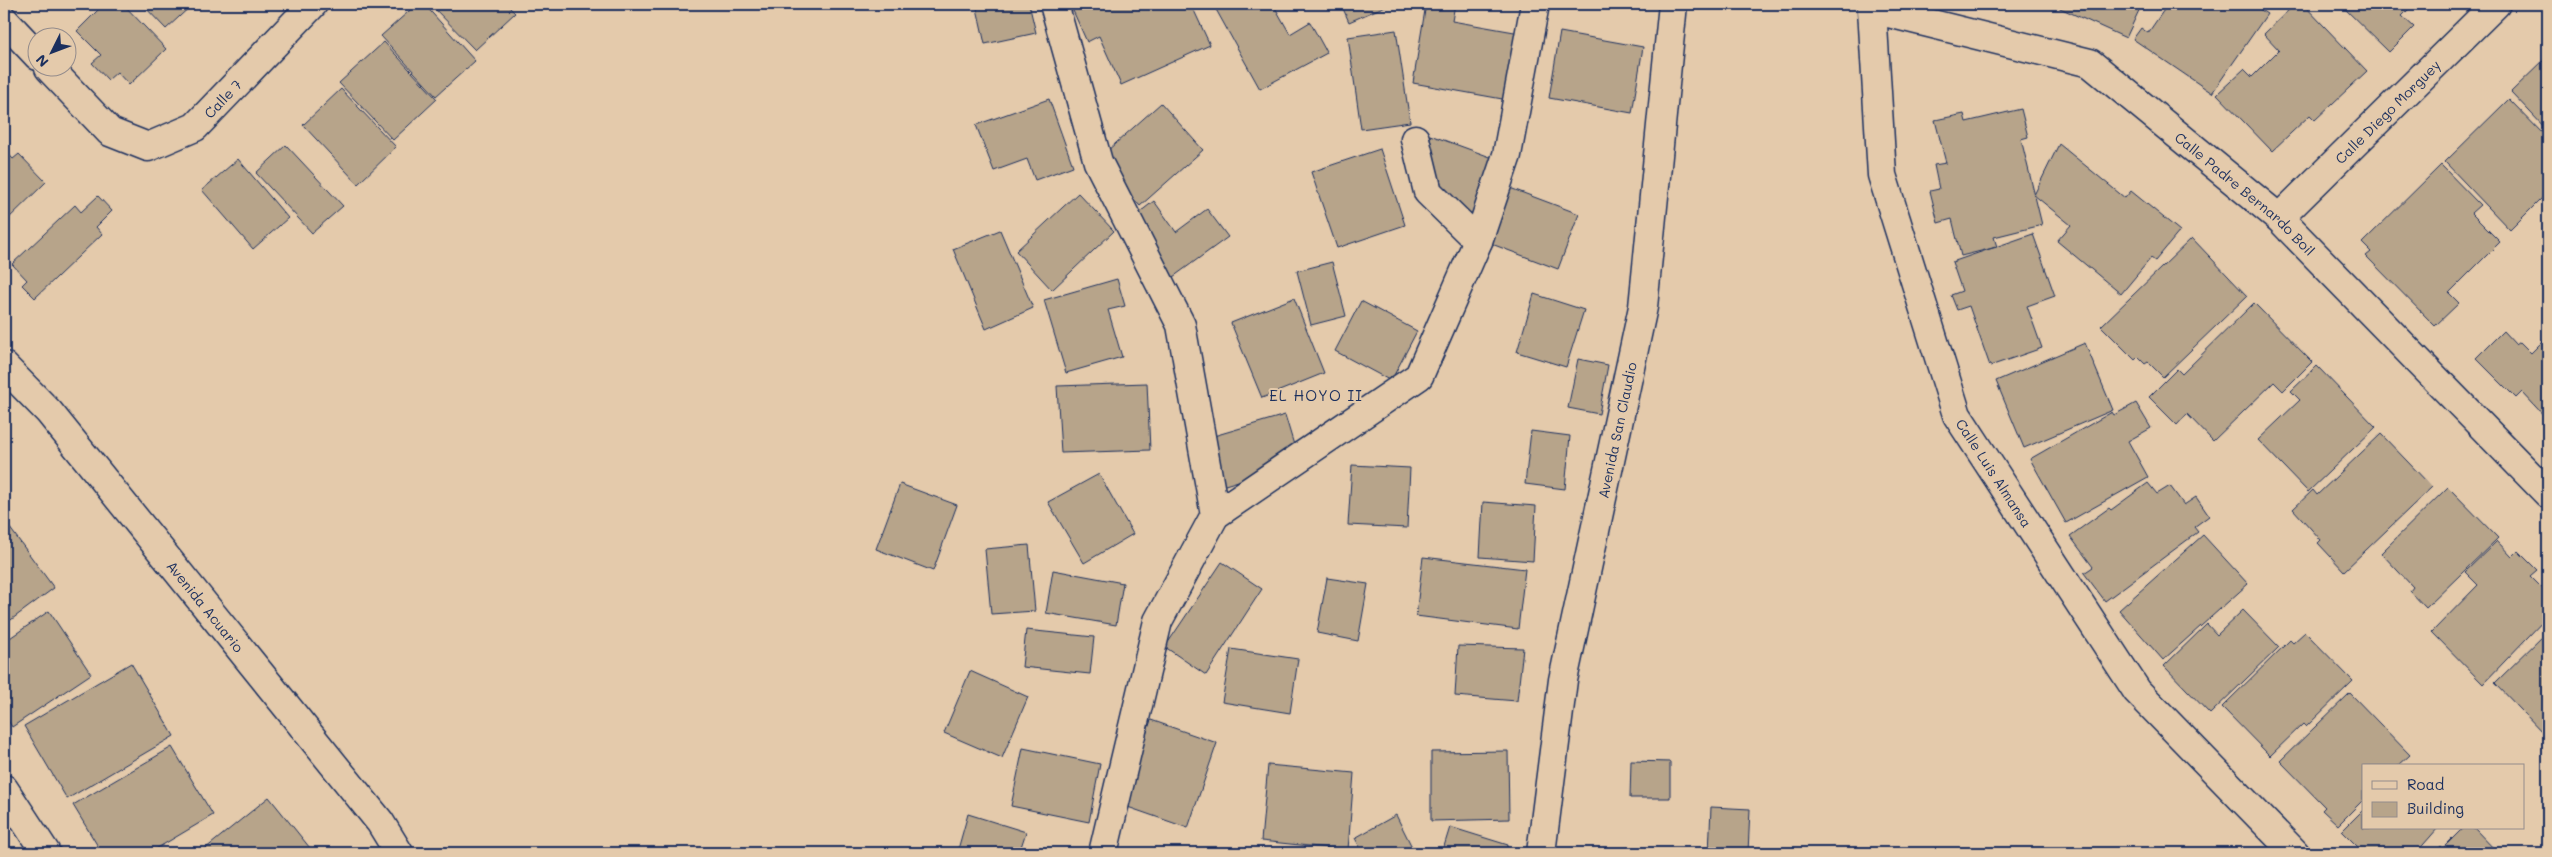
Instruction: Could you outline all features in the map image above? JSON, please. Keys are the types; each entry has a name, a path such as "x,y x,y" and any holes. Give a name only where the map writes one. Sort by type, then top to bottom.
{"street":[{"name":"Calle 7","path":"59,78 110,132 148,147 195,127 313,4"},
{"path":"1054,4 1098,162 1181,325 1215,515"},
{"path":"1103,853 1158,621 1215,515 1419,376 1478,241 1507,155 1535,4"},
{"name":"Avenida San Claudio","path":"1541,853 1562,680 1643,307 1674,4"},
{"name":"Calle Diego Morguey","path":"2279,218 2496,4"},
{"name":"Calle Padre Bernardo Boil","path":"1872,9 2090,63 2279,218 2548,494"},
{"name":"Calle Luis Almansa","path":"1872,9 1882,175 1957,416 2137,691 2295,853"},
{"path":"4,20 28,45"},
{"path":"1415,139 1428,192 1478,241"},
{"name":"Avenida Acuario","path":"4,366 49,412 380,822 399,853"},
{"path":"4,789 46,853"}],"building":[{"path":"104,4 123,4 166,49 129,85 117,72 108,80 92,63 101,55 78,30"},
{"path":"142,4 193,4 166,29"},
{"path":"417,4 424,4 475,61 436,96 381,36"},
{"path":"430,4 506,4 515,13 475,50"},
{"path":"976,4 1029,4 1036,33 985,44"},
{"path":"1070,4 1191,4 1210,45 1121,85 1099,36 1087,42"},
{"path":"1213,4 1273,4 1290,34 1310,22 1327,53 1260,89"},
{"path":"1341,4 1390,4 1349,22"},
{"path":"1426,4 1455,4 1452,21 1520,33 1508,100 1413,83"},
{"path":"2051,4 2142,4 2126,38"},
{"path":"2168,4 2252,4 2267,14 2212,93 2133,39 2141,28 2148,33"},
{"path":"2295,4 2303,4 2367,71 2315,120 2310,115 2272,151 2217,94 2244,69 2252,77 2279,50 2264,34"},
{"path":"2340,4 2414,4 2402,16 2414,27 2389,52"},
{"path":"1396,30 1410,122 1361,129 1348,37"},
{"path":"1560,32 1643,47 1632,113 1549,98"},
{"path":"384,42 437,99 393,140 339,83"},
{"path":"2548,56 2548,131 2511,92"},
{"path":"341,89 396,147 358,184 303,125"},
{"path":"1049,99 1073,166 1035,180 1027,159 994,171 976,125"},
{"path":"2509,99 2548,139 2548,192 2510,230 2445,162"},
{"path":"1161,103 1203,150 1140,206 1098,159"},
{"path":"2021,109 2028,137 2021,139 2042,225 1994,237 1997,247 1961,256 1952,219 1938,223 1930,191 1939,189 1934,165 1946,163 1935,120 1964,114 1966,122"},
{"path":"1430,135 1493,158 1471,216 1430,186"},
{"path":"2059,144 2125,198 2131,191 2180,231 2155,261 2151,258 2121,294 2057,241 2071,225 2034,195"},
{"path":"286,145 343,206 312,233 256,173"},
{"path":"4,149 13,159 19,154 46,182 4,223"},
{"path":"1380,149 1405,225 1337,248 1311,172"},
{"path":"238,159 288,218 253,249 202,190"},
{"path":"2441,165 2480,205 2471,213 2500,242 2449,293 2459,303 2435,326 2366,256 2371,252 2362,243"},
{"path":"1510,188 1579,214 1558,269 1489,243"},
{"path":"1078,193 1114,231 1052,290 1016,251"},
{"path":"98,196 112,211 96,227 102,234 35,298 22,285 27,280 12,264 75,205 81,212"},
{"path":"1154,201 1176,232 1207,209 1228,237 1173,277 1131,219"},
{"path":"1000,230 1033,308 986,329 953,249"},
{"path":"2033,234 2055,296 2027,306 2042,348 1990,366 1969,306 1957,310 1951,295 1962,291 1952,262"},
{"path":"2192,238 2247,296 2163,377 2148,362 2145,364 2138,357 2135,360 2101,326"},
{"path":"1332,262 1346,316 1311,325 1297,271"},
{"path":"1117,279 1125,306 1108,310 1122,357 1066,373 1044,300"},
{"path":"1534,294 1584,310 1566,367 1517,352"},
{"path":"1294,298 1324,373 1262,398 1231,323"},
{"path":"1361,301 1417,331 1391,381 1335,351"},
{"path":"2254,303 2312,362 2283,391 2274,382 2213,441 2187,414 2177,425 2149,397 2177,369 2182,374"},
{"path":"2503,331 2516,345 2520,342 2531,353 2548,336 2548,420 2522,392 2516,398 2476,358"},
{"path":"2085,343 2113,410 2024,448 1996,381"},
{"path":"1578,359 1608,365 1599,414 1568,408"},
{"path":"2317,366 2376,427 2308,492 2258,440 2300,400 2291,391"},
{"path":"1147,383 1150,450 1061,453 1057,386"},
{"path":"2136,403 2151,428 2128,441 2148,477 2066,523 2030,459 2112,412 2114,415"},
{"path":"1285,415 1297,455 1271,471 1222,486 1207,438"},
{"path":"1531,431 1570,436 1565,489 1525,484"},
{"path":"2381,434 2432,487 2344,571 2318,543 2321,540 2293,509 2313,490 2317,495"},
{"path":"1352,465 1410,468 1407,528 1348,525"},
{"path":"1099,474 1133,534 1084,563 1048,502"},
{"path":"2148,483 2157,494 2170,486 2184,505 2196,497 2209,516 2194,527 2198,532 2105,601 2084,573 2093,567 2070,536 2109,508 2111,510"},
{"path":"900,484 957,505 933,571 876,549"},
{"path":"2448,487 2498,538 2426,608 2410,591 2413,587 2381,553"},
{"path":"1483,502 1536,506 1533,561 1480,557"},
{"path":"4,520 54,588 4,625"},
{"path":"2203,535 2248,584 2163,660 2119,610"},
{"path":"2497,541 2512,557 2518,551 2537,570 2530,576 2548,594 2548,616 2483,684 2432,632 2478,585 2465,572"},
{"path":"1029,545 1035,611 991,614 985,549"},
{"path":"1423,557 1525,569 1518,629 1416,616"},
{"path":"1222,562 1262,589 1206,675 1165,647"},
{"path":"1053,570 1123,583 1116,625 1046,613"},
{"path":"1327,578 1368,584 1358,641 1317,633"},
{"path":"2243,610 2279,647 2210,714 2164,666 2207,624 2217,635"},
{"path":"49,611 91,674 12,727 4,714 4,642"},
{"path":"1026,630 1094,637 1090,674 1022,667"},
{"path":"2548,631 2548,736 2547,737 2495,683"},
{"path":"2305,632 2353,681 2306,727 2303,724 2270,756 2222,707 2290,640 2293,643"},
{"path":"1458,646 1523,648 1517,701 1455,696"},
{"path":"1231,649 1298,659 1290,713 1222,702"},
{"path":"131,663 174,736 67,799 24,726"},
{"path":"970,671 1028,697 1002,758 944,733"},
{"path":"2350,693 2410,755 2400,764 2362,764 2362,801 2338,825 2322,810 2325,807 2280,761"},
{"path":"1151,720 1217,743 1188,828 1122,805"},
{"path":"172,747 213,815 149,853 102,853 73,805"},
{"path":"1023,748 1100,764 1089,822 1011,806"},
{"path":"1508,751 1509,819 1431,821 1431,752"},
{"path":"1631,761 1670,762 1670,798 1630,798"},
{"path":"1268,765 1354,773 1348,850 1261,841"},
{"path":"269,797 314,853 200,853"},
{"path":"1711,807 1750,809 1748,853 1709,853"},
{"path":"2362,811 2362,830 2436,830 2416,853 2364,853 2342,831"},
{"path":"968,814 1026,832 1019,853 957,853"},
{"path":"1396,815 1415,853 1363,853 1355,838"},
{"path":"1450,827 1508,845 1506,853 1442,853"},
{"path":"2461,830 2476,830 2498,853 2434,853 2441,846 2443,848"}],"district":[{"name":"EL HOYO II","path":"1316,395"}]}
